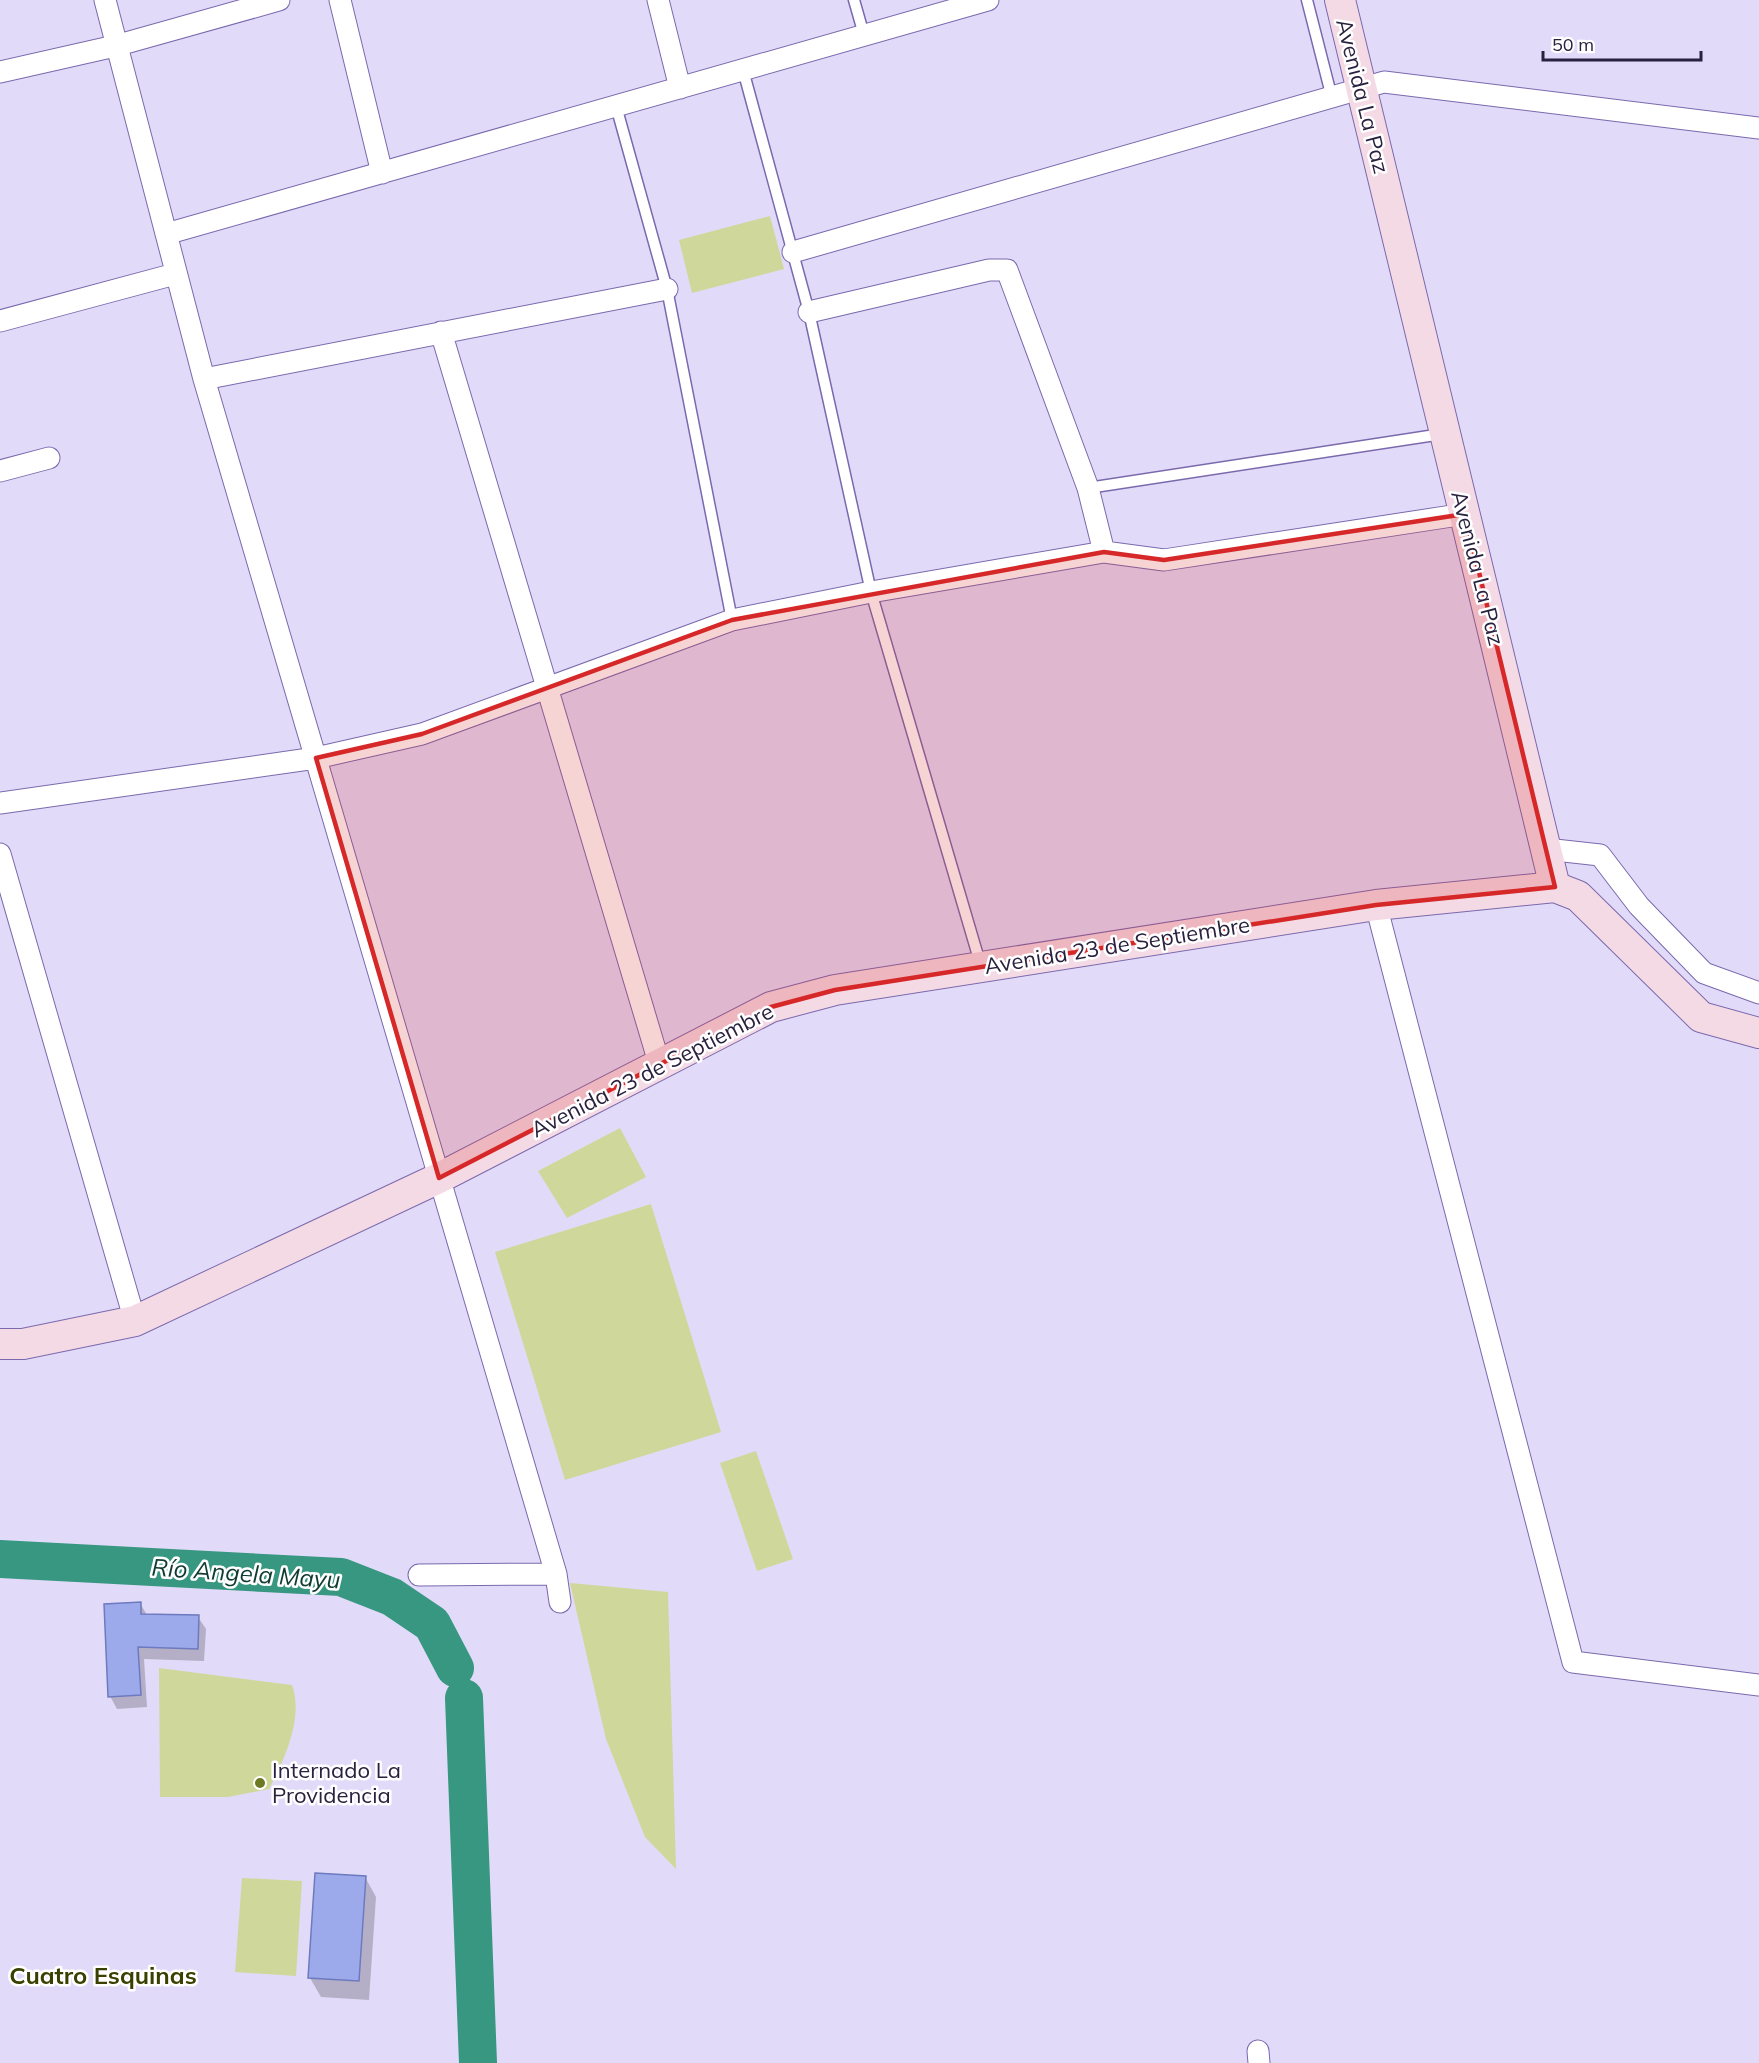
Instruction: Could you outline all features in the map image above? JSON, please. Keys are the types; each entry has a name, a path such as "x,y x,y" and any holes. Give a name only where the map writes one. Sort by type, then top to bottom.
{"main road":[{"name":"Avenida La Paz","path":"1340,0 1556,887"},
{"name":"Avenida 23 de Septiembre","path":"0,1344 23,1344 135,1321 440,1178 771,1007 835,990 1376,905 1556,887"},
{"path":"1556,887 1578,896 1701,1017 1759,1033"}],"street":[{"path":"105,0 166,234 174,274 556,1574 560,1602"},
{"path":"0,72 116,46 279,0"},
{"path":"340,0 382,173"},
{"path":"658,0 680,88"},
{"path":"166,234 988,0"},
{"path":"793,252 1384,82 1759,128"},
{"path":"808,312 989,270 1007,270 1088,488 1104,552"},
{"path":"0,321 174,274"},
{"path":"204,379 667,289"},
{"path":"441,332 660,1066"},
{"path":"0,471 49,458"},
{"path":"0,803 316,759 422,734 732,620 871,592 1104,552 1164,560 1465,514"},
{"path":"1546,849 1600,855 1639,906 1704,973 1759,993"},
{"path":"0,854 135,1321"},
{"path":"1376,905 1573,1662 1759,1685"},
{"path":"419,1575 556,1574"}],"lane":[{"path":"854,0 864,35"},
{"path":"1307,0 1332,98"},
{"path":"743,70 808,312 871,592 981,966"},
{"path":"616,106 667,289 732,620"},
{"path":"1088,488 1445,434"}],"highlighted area":[{"path":"1465,514 1555,887 1376,905 835,990 771,1007 439,1178 316,758 422,734 732,620 1104,552 1164,560"}],"green space":[{"path":"770,216 784,269 692,293 679,240"},
{"path":"620,1128 646,1177 567,1218 538,1171"},
{"path":"651,1204 721,1432 565,1480 495,1252"},
{"path":"756,1451 793,1559 757,1571 720,1463"},
{"path":"570,1583 668,1592 676,1869 645,1837 606,1739"},
{"path":"159,1668 292,1685 296,1711 294,1725 281,1765 269,1789 228,1797 160,1797"},
{"path":"242,1878 302,1881 296,1976 235,1972"}],"building":[{"path":"141,1602 141,1614 199,1615 198,1649 138,1647 141,1695 108,1697 104,1604"},
{"path":"315,1873 366,1876 359,1981 308,1978"}],"waterway":[{"name":"Río Angela Mayu","path":"0,1559 341,1577 392,1597 432,1624 455,1668"},
{"name":"Río Angela Mayu","path":"464,1698 478,2063"}],"place":[{"name":"Internado La Providencia","path":"260,1783"}],"district":[{"name":"Cuatro Esquinas","path":"103,1976"}]}
